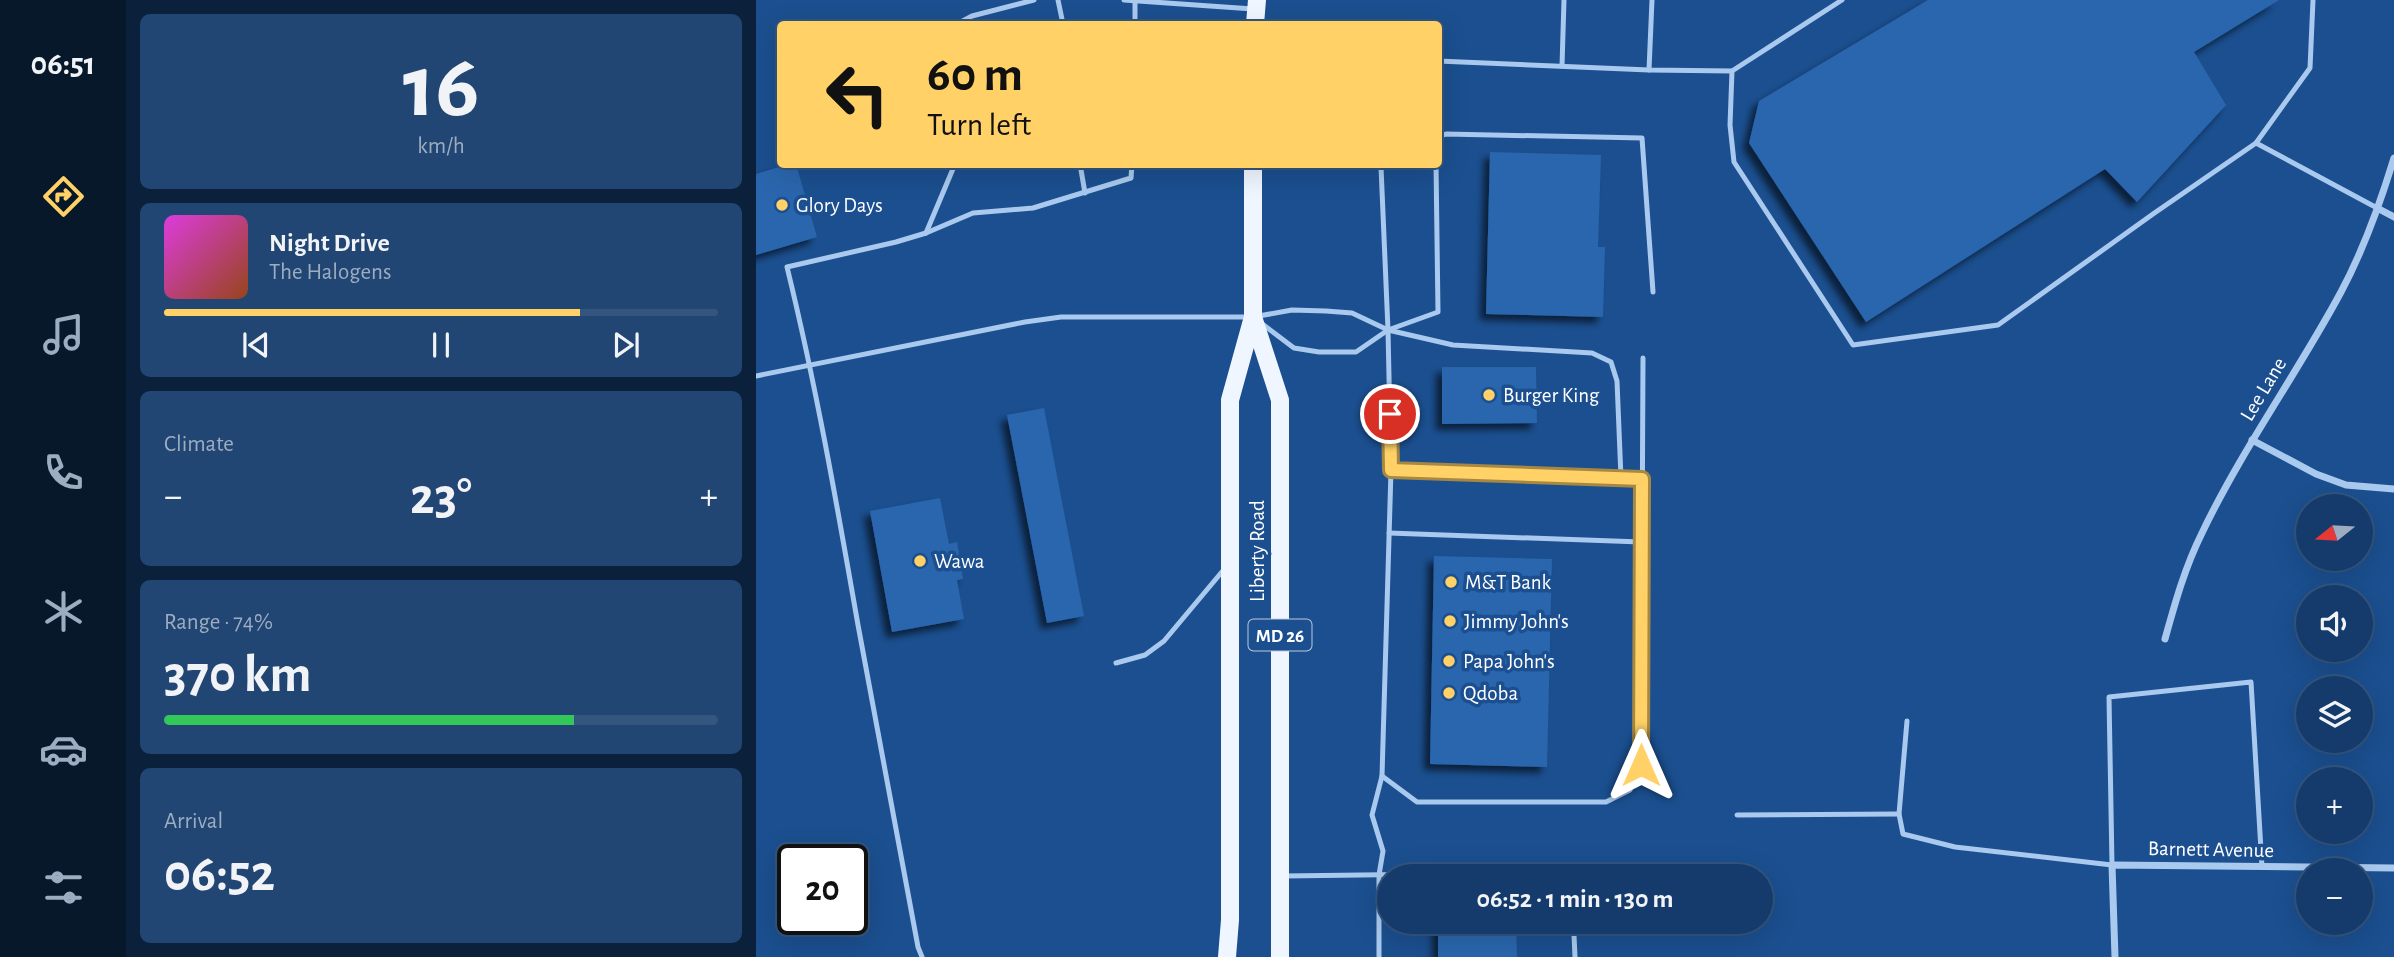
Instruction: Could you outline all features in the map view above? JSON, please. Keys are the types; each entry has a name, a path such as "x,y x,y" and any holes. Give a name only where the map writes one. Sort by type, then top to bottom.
{"main road":[{"name":"Liberty Road","path":"1227,957 1230,920 1230,400 1253,317 1253,168"},
{"name":"Liberty Road","path":"1253,317 1280,400 1280,957"}],"street":[{"name":"Lee Lane","path":"2165,639 2178,593 2202,533 2252,440 2341,291 2379,209 2394,158"},
{"path":"2379,209 2394,217"},
{"path":"2252,440 2316,474 2346,485 2394,489"},
{"path":"2112,865 2115,957"},
{"name":"Barnett Avenue","path":"2112,865 2394,868"}],"lane":[{"path":"963,21 972,16 1034,0"},
{"path":"1058,0 1062,21"},
{"path":"1124,0 1256,11"},
{"path":"1562,66 1564,0"},
{"path":"1649,70 1652,0"},
{"path":"1442,61 1732,71 1842,0"},
{"path":"1732,71 1730,125 1734,162 1853,345 1998,325 2256,143 2310,68 2313,0"},
{"path":"1135,1 1135,21"},
{"path":"1442,136 1642,138 1653,292"},
{"path":"2256,143 2379,209"},
{"path":"926,233 953,168"},
{"path":"1081,168 1085,193"},
{"path":"922,957 825,452 811,365 787,267 896,242 926,233 973,212 1033,208 1131,178 1132,168"},
{"path":"1381,864 1384,851 1371,815 1382,776 1391,470 1383,168"},
{"path":"1253,317 1294,348 1319,352 1356,352 1388,330 1438,312 1436,168"},
{"path":"756,376 1061,317 1253,317 1292,310 1352,313 1388,330 1452,345 1592,353 1611,362 1617,382 1622,478"},
{"path":"1382,776 1417,802 1605,802 1630,790 1641,765 1643,358"},
{"path":"1391,470 1642,479"},
{"path":"1389,533 1641,542"},
{"path":"1116,663 1145,654 1164,641 1230,561"},
{"path":"1907,721 1899,814 1903,834 1955,848 2112,865 2109,697 2251,682 2262,867"},
{"path":"1737,815 1899,814"},
{"path":"1280,876 1377,875"},
{"path":"1378,934 1378,957"},
{"path":"1573,934 1575,957"}],"building":[{"path":"1928,0 2279,0 2194,52 2226,105 2137,202 2105,169 1866,322 1749,143 1759,101"},
{"path":"1490,152 1601,155 1598,247 1605,247 1603,317 1486,314"},
{"name":"Glory Days","path":"777,168 797,168 817,237 756,255 756,174"},
{"name":"Burger King","path":"1442,367 1536,367 1537,423 1442,424"},
{"name":"Wawa","path":"1044,408 1084,616 1047,623 1007,415"},
{"name":"Wawa","path":"940,498 949,544 957,542 963,579 957,580 964,619 892,632 870,511"},
{"path":"1434,556 1552,559 1547,767 1430,764"},
{"path":"1438,934 1516,934 1517,957 1438,957"}],"place":[{"name":"Glory Days","path":"782,205"},
{"name":"Burger King","path":"1489,395"},
{"name":"Wawa","path":"920,561"},
{"name":"M&T Bank","path":"1451,582"},
{"name":"Jimmy John's","path":"1450,621"},
{"name":"Papa John's","path":"1449,661"},
{"name":"Qdoba","path":"1449,693"}],"route":[{"path":"1390,414 1391,470 1642,479 1641,765"}]}
